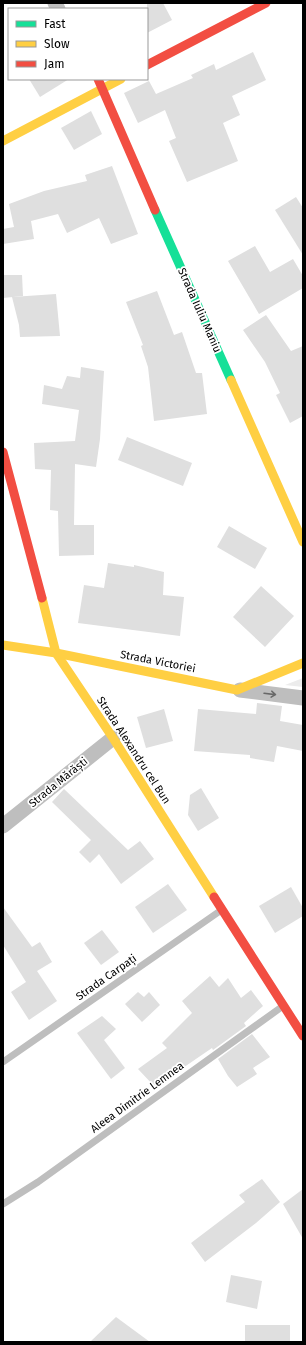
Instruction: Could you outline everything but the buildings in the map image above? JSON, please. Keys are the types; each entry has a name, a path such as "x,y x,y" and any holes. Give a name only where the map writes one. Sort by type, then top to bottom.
{"street":[{"path":"148,64 266,3"},
{"name":"Strada Iuliu Maniu","path":"99,80 303,542"},
{"path":"3,141 119,80"},
{"name":"Strada Alexandru cel Bun","path":"3,452 56,653 113,738 303,1036"},
{"name":"Strada Victoriei","path":"3,645 56,653 237,690"},
{"path":"237,690 303,662"},
{"path":"237,690 303,698"},
{"name":"Strada Mărăști","path":"3,826 113,738"}],"lane":[{"name":"Strada Carpați","path":"3,1062 222,910"},
{"name":"Aleea Dimitrie Lemnea","path":"3,1204 38,1182 283,1005"}],"shaded area":[{"path":"303,678 303,687 285,685"}],"traffic: fast":[{"path":"155,210 231,380"}],"traffic: slow":[{"path":"3,141 119,80"},
{"path":"231,380 303,542"},
{"path":"42,598 56,653 113,738 214,897"},
{"path":"3,645 56,653 237,690 303,663"}],"traffic: jam":[{"path":"148,64 266,3"},
{"path":"98,80 155,210"},
{"path":"3,452 42,598"},
{"path":"214,897 303,1036"}]}
